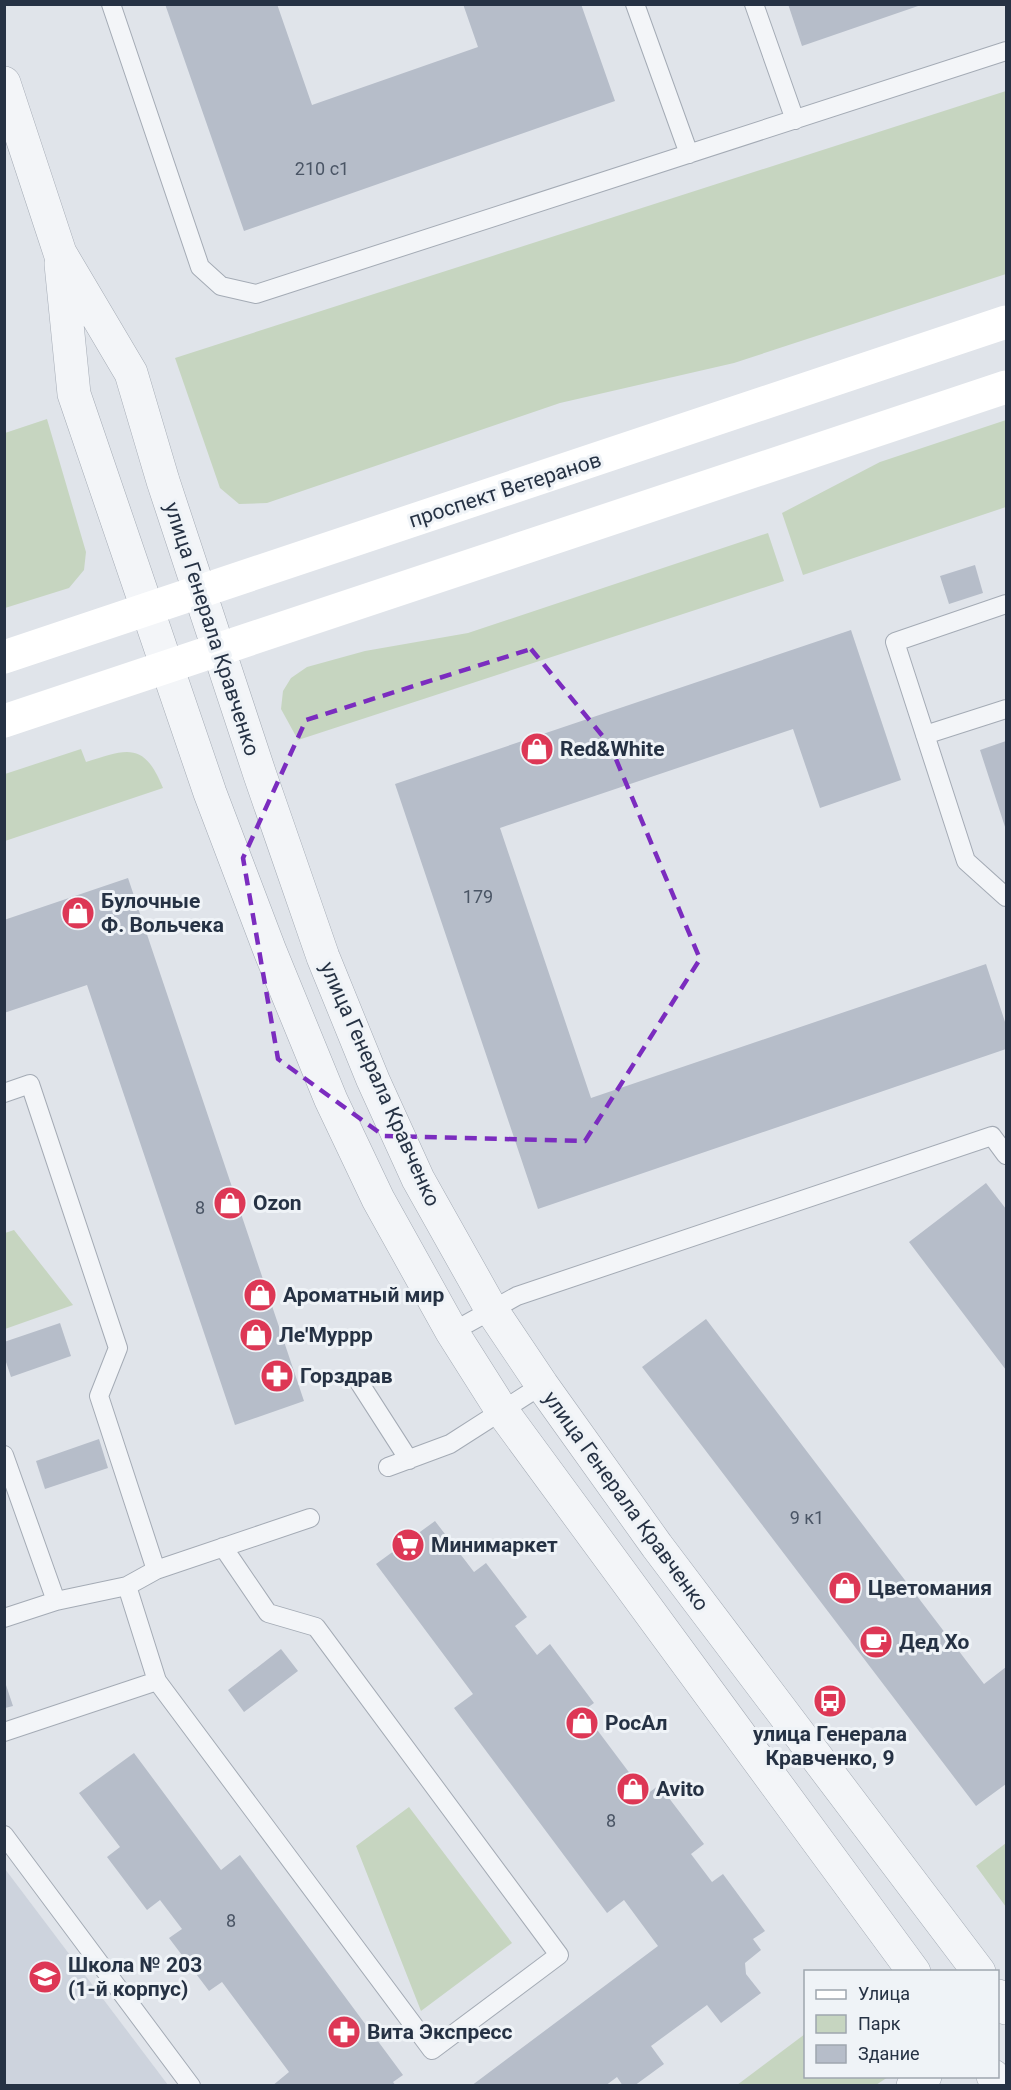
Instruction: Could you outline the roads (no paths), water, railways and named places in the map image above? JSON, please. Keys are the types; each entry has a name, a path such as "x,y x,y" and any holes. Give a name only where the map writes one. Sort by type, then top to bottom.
{"main road":[{"name":"проспект Ветеранов","path":"4,657 1006,322"},
{"path":"4,721 1006,387"}],"street":[{"name":"улица Генерала Кравченко","path":"4,83 60,253 131,374 163,481 260,775 320,947 348,1018 418,1179 491,1309 542,1385 657,1546 978,1970"},
{"name":"улица Генерала Кравченко","path":"60,253 74,394 210,793 300,1027 331,1100 378,1199 452,1332 502,1411 913,1970"}],"lane":[{"path":"111,4 200,267 221,286 256,294 1006,51"},
{"path":"635,4 689,154"},
{"path":"754,4 795,120"},
{"path":"1006,604 895,642 966,861 1006,897"},
{"path":"926,735 1006,709"},
{"path":"4,1093 30,1084 118,1348 99,1396 156,1570"},
{"path":"452,1332 491,1309 528,1292 999,1131 1006,1155"},
{"path":"357,1379 409,1460"},
{"path":"388,1467 450,1443 542,1385"},
{"path":"4,1455 56,1601"},
{"path":"4,1618 56,1601 127,1586 156,1570 309,1518"},
{"path":"127,1586 157,1681 432,2050 559,1955 316,1627 268,1613 223,1547"},
{"path":"4,1732 157,1681"},
{"path":"4,1835 191,2085"}],"place":[{"name":"Red&White","path":"537,749"},
{"name":"Булочные Ф. Вольчека","path":"78,913"},
{"name":"Ozon","path":"230,1203"},
{"name":"Ароматный мир","path":"260,1295"},
{"name":"Ле'Муррр","path":"256,1335"},
{"name":"Горздрав","path":"277,1376"},
{"name":"Минимаркет","path":"408,1545"},
{"name":"Цветомания","path":"845,1588"},
{"name":"Дед Хо","path":"876,1642"},
{"name":"улица Генерала Кравченко, 9","path":"830,1701"},
{"name":"РосАл","path":"582,1723"},
{"name":"Avito","path":"633,1789"},
{"name":"Школа № 203 (1-й корпус)","path":"45,1977"},
{"name":"Вита Экспресс","path":"344,2032"}]}
